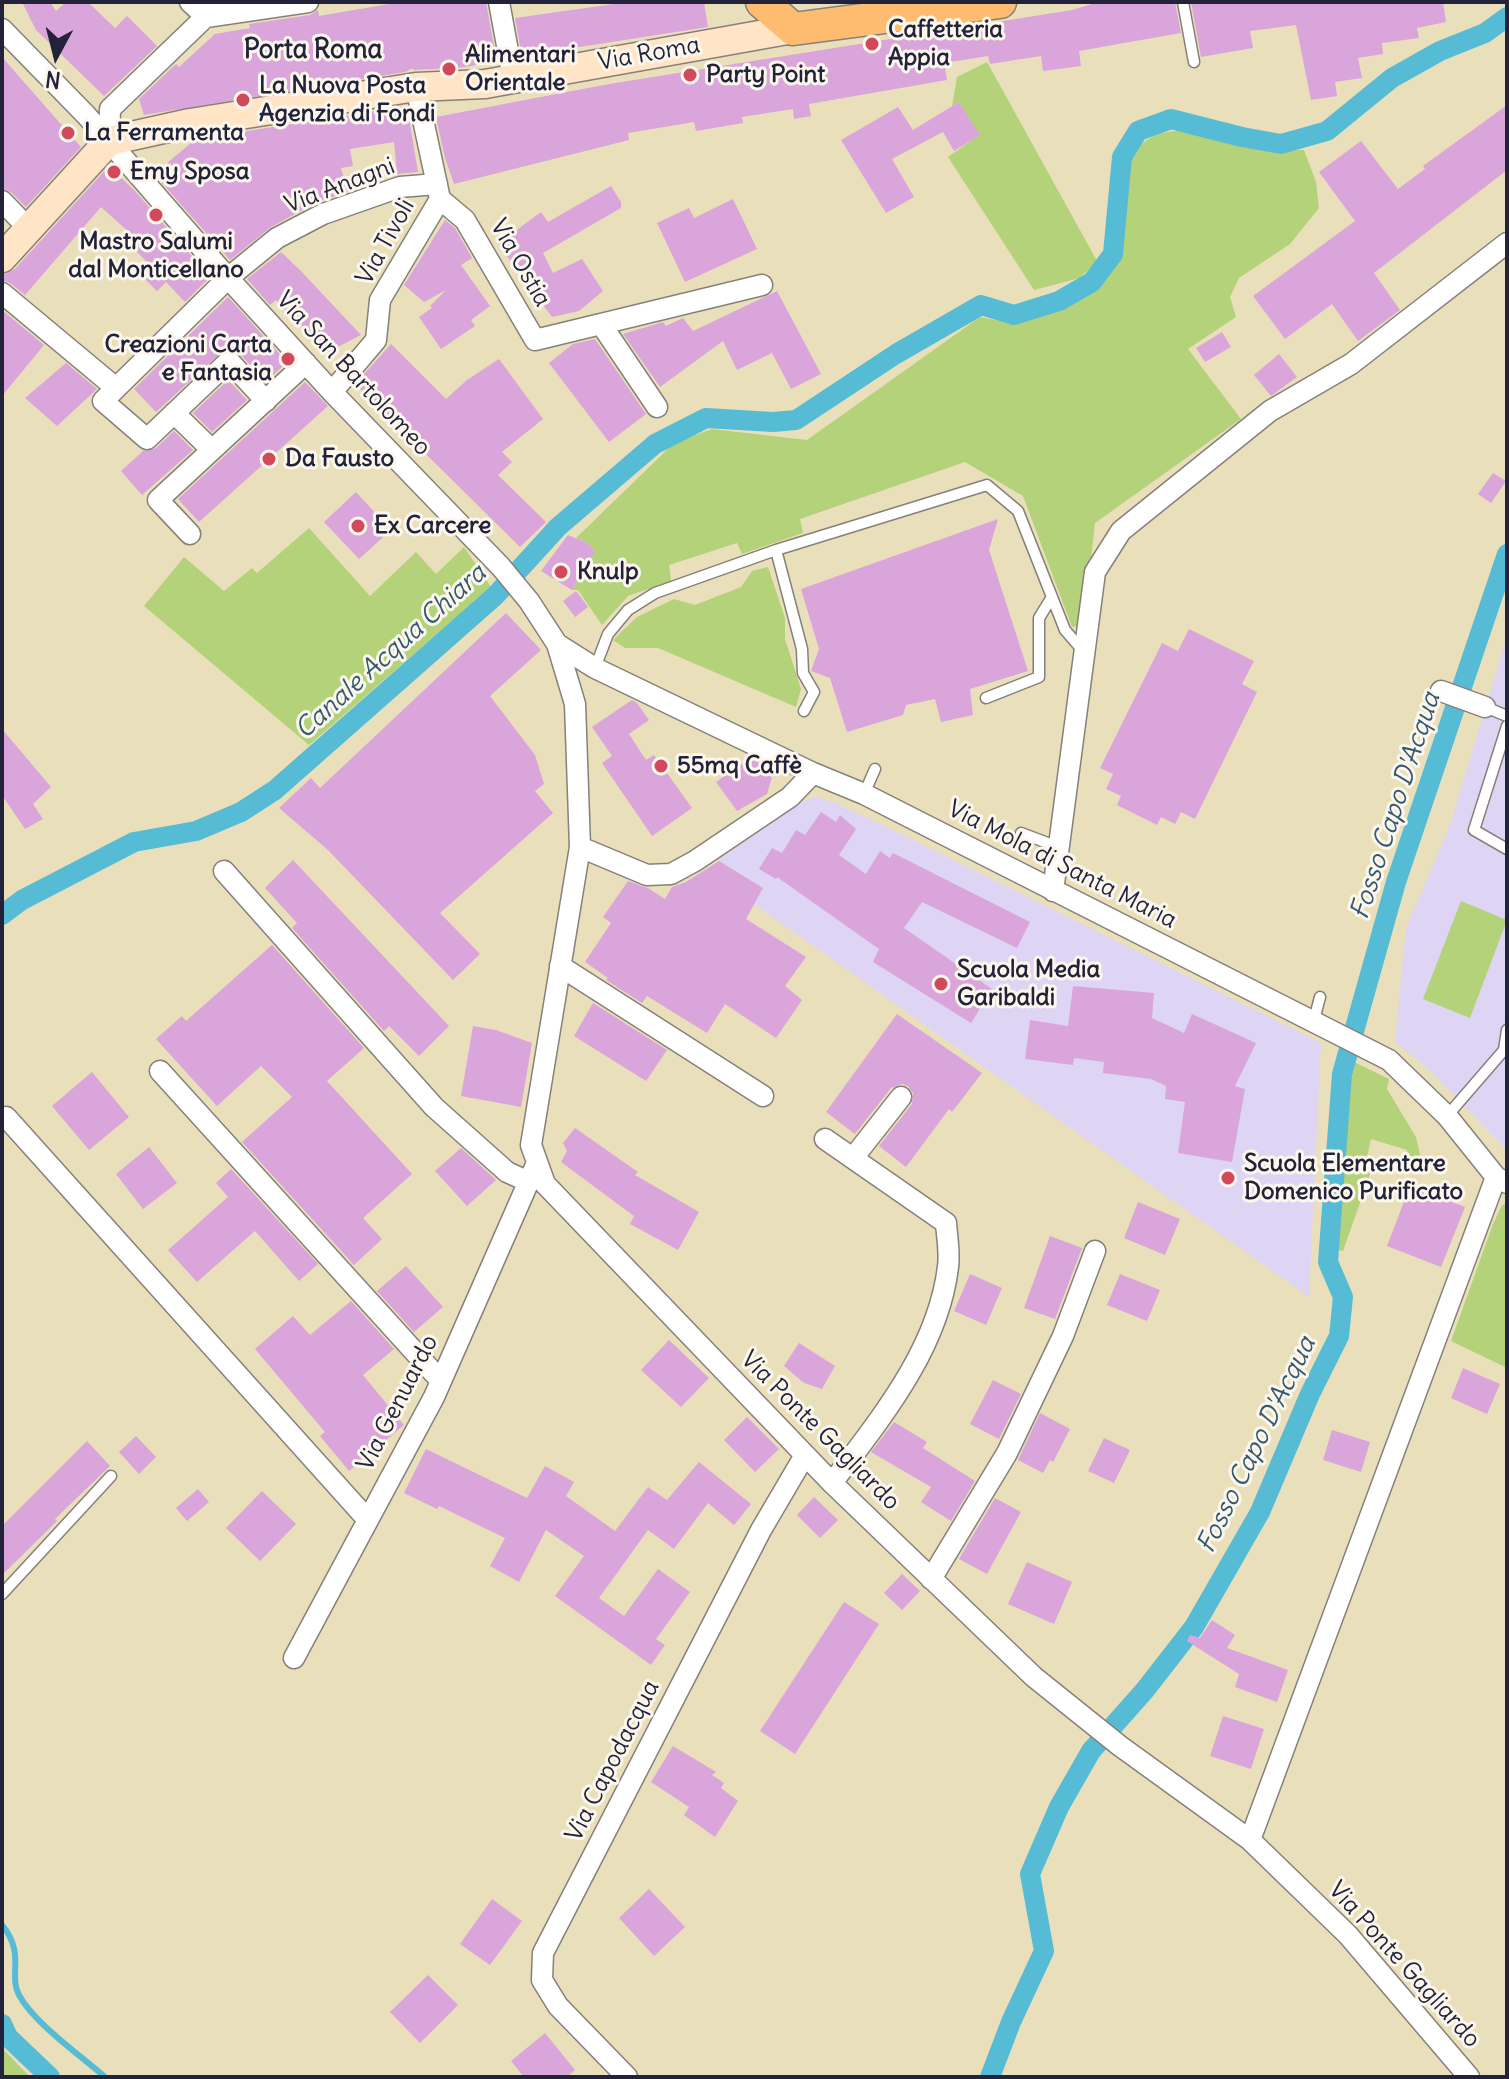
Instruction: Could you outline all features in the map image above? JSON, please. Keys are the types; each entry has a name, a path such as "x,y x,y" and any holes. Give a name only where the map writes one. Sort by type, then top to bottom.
{"main road":[{"path":"762,2 793,29"},
{"name":"Via Roma","path":"793,29 979,4"}],"street":[{"path":"190,2 206,17"},
{"path":"2,258 109,141 110,109 221,2"},
{"path":"206,17 308,2"},
{"path":"499,2 513,78"},
{"name":"Via San Bartolomeo","path":"2,29 109,141 332,392 501,567 529,601 557,644"},
{"name":"Via Roma","path":"109,141 190,123 416,87 485,84 793,29"},
{"path":"416,87 438,191"},
{"name":"Via Anagni","path":"116,388 228,278 277,238 323,214 400,187 438,191"},
{"name":"Via Ostia","path":"438,191 465,220 535,340 762,285"},
{"name":"Via Tivoli","path":"332,392 376,340 380,300 438,191"},
{"path":"2,201 28,228"},
{"path":"1053,891 1063,849 1095,572 1121,531 1270,411 1351,364 1507,243"},
{"path":"2,293 116,388 103,401 147,439 229,361 266,401"},
{"path":"601,324 657,407"},
{"path":"190,534 158,500 306,363"},
{"path":"174,413 212,450"},
{"path":"224,871 434,1107 507,1172 532,1173 531,1145 580,847 575,704 557,644"},
{"name":"Via Mola di Santa Maria","path":"557,644 595,668 813,773 864,794 1389,1060 1447,1116 1502,1180"},
{"path":"1441,691 1485,707"},
{"path":"580,847 647,875 671,874 790,797 813,773"},
{"path":"560,966 763,1096"},
{"path":"160,1071 441,1381"},
{"path":"853,1158 901,1097"},
{"path":"6,1117 368,1520"},
{"path":"825,1139 946,1223 949,1266 922,1352 877,1423 832,1483"},
{"name":"Via Genuardo","path":"294,1658 441,1381 532,1173"},
{"name":"Via Ponte Gagliardo","path":"532,1173 832,1483 1034,1677 1120,1746 1250,1840 1348,1935 1469,2077"},
{"path":"1250,1840 1502,1180"},
{"path":"931,1579 1007,1453 1063,1336 1095,1251"},
{"name":"Via Capodacqua","path":"627,2077 558,2006 542,1980 543,1953 761,1530 805,1455"}],"lane":[{"path":"1183,2 1194,62"},
{"path":"595,668 608,634 628,610 655,593 776,550 987,485 1018,511 1065,630 1084,653"},
{"path":"776,550 802,649 803,673 814,692 804,711"},
{"path":"986,698 1039,677 1039,618 1052,597"},
{"path":"1485,707 1507,716"},
{"path":"1507,726 1474,830 1507,849"},
{"path":"864,794 875,769"},
{"path":"1021,833 1063,849"},
{"path":"1314,1020 1320,997"},
{"path":"1447,1116 1504,1050 1507,1030"},
{"path":"2,1594 111,1476"}],"shaded area":[{"path":"1507,636 1507,1150 1427,1068 1395,1042 1406,928 1449,828"},
{"name":"Scuola Elementare Domenico Purificato","path":"815,797 831,801 889,828 1321,1043 1309,1297 754,904 763,888 718,860 799,803"}],"green space":[{"path":"987,62 1097,261 1080,278 1034,290 948,157 979,135 959,102 952,106 957,77"},
{"path":"1188,130 1248,148 1304,150 1316,182 1319,208 1290,244 1239,278 1230,297 1236,317 1188,349 1241,419 1095,523 1084,624 1072,627 1023,496 965,462 800,519 803,533 742,554 737,543 669,565 671,581 628,596 602,625 578,590 572,590 595,552 588,543 576,538 674,443 712,429 807,440 980,317 1011,323 1061,307 1096,285 1115,256 1124,207 1127,158 1154,136"},
{"path":"309,528 370,596 416,552 436,574 464,547 491,587 309,745 144,606 184,557 224,591 252,568 257,573"},
{"path":"768,567 785,618 785,639 801,689 796,707 658,648 625,648 613,640 637,617 674,599 695,605 741,587 752,571"},
{"path":"1461,901 1507,920 1470,1018 1423,999"},
{"path":"1352,1061 1389,1079 1387,1089 1416,1137 1423,1167 1406,1167 1407,1150 1371,1139 1367,1157 1375,1160 1343,1251 1334,1249"},
{"path":"1507,1204 1507,1368 1451,1341 1493,1224 1502,1205"},
{"path":"2,2048 30,2077 2,2077"}],"building":[{"path":"22,2 50,2 56,11 66,2 88,2 115,28 127,16 157,46 104,96 36,30"},
{"path":"401,2 486,2 497,62 457,68 413,68 405,72 144,115 139,99 176,64 179,67 215,34 250,28 249,24 310,15 318,10 319,16"},
{"path":"628,2 704,2 708,27 522,56 515,18"},
{"path":"1099,2 1175,2 1181,33 1079,51 1081,66 1043,71 1041,56 990,64 988,56 944,63 947,80 809,104 811,116 794,119 793,109 742,117 743,123 696,131 694,122 628,133 629,140 454,184 436,117 609,84 1072,10"},
{"path":"1191,2 1443,2 1446,22 1417,28 1419,38 1382,43 1383,54 1358,58 1362,78 1335,82 1337,96 1311,100 1296,25 1250,31 1253,48 1201,57"},
{"path":"2,57 81,147 26,207 11,192 2,188"},
{"path":"959,102 980,135 954,151 943,132 892,159 914,197 886,213 841,140 898,107 913,130"},
{"path":"1507,105 1507,170 1374,273 1400,310 1358,341 1332,304 1285,339 1253,296 1355,221 1319,172 1361,141 1398,189 1425,169 1423,166"},
{"path":"407,106 418,172 397,174 394,142 350,149 353,166 341,168 348,192 317,202 271,227 230,260 154,174 191,143 203,138"},
{"path":"109,166 135,191 210,277 185,302 166,282 157,291 142,276 152,267 134,249 141,243 101,207 25,295 2,280 4,274 15,269"},
{"path":"611,186 621,202 621,208 543,253 553,273 582,259 603,291 579,311 552,317 498,244 541,212 548,222"},
{"path":"733,199 757,249 685,282 657,223 689,208 694,218"},
{"path":"445,220 455,228 472,258 461,265 490,306 471,320 475,326 441,349 419,317 432,308 430,306 446,290 424,302 404,285"},
{"path":"281,252 361,335 328,352 276,300 270,305 247,279"},
{"path":"777,291 821,374 791,389 772,353 737,370 723,341 660,387 623,334 663,322 666,326 683,318 693,331"},
{"path":"228,297 287,362 266,382 238,352 225,349 156,412 134,389"},
{"path":"2,310 44,345 2,396"},
{"path":"1222,332 1231,347 1205,362 1196,348"},
{"path":"595,339 646,414 609,442 549,363 573,344"},
{"path":"391,344 446,399 467,380 499,359 543,419 502,452 512,462 498,475 546,522 520,547 357,386 356,383"},
{"path":"1279,354 1297,377 1271,396 1254,375"},
{"path":"66,363 97,389 57,426 25,398"},
{"path":"228,380 247,400 212,432 193,413"},
{"path":"305,382 328,406 199,522 178,499"},
{"path":"174,431 193,450 142,495 121,471 143,451 156,448"},
{"path":"1493,473 1506,481 1491,503 1478,494"},
{"name":"Ex Carcere","path":"356,492 391,530 359,559 324,522"},
{"path":"998,519 989,550 1028,671 970,689 973,715 941,722 935,699 906,705 903,715 847,732 830,678 811,671 819,649 801,589"},
{"path":"568,535 588,543 595,552 572,590 541,571"},
{"path":"576,591 588,607 575,617 563,601"},
{"path":"506,613 541,650 490,696 535,755 544,784 535,791 553,813 440,913 480,954 453,980 328,850 279,808 311,778 320,788"},
{"path":"1189,629 1254,661 1242,684 1257,692 1195,819 1181,812 1175,824 1161,817 1157,825 1117,805 1121,796 1106,789 1113,774 1100,768 1162,643 1178,651"},
{"path":"632,700 649,720 629,734 646,760 654,755 692,808 652,836 602,763 612,756 592,727"},
{"path":"2,729 51,787 33,804 43,819 25,829 2,795"},
{"path":"749,759 763,764 772,777 767,794 737,811 716,782"},
{"path":"821,812 836,822 840,815 856,829 839,855 866,874 880,851 890,858 893,853 1030,922 1017,948 922,902 904,928 992,989 971,1023 873,962 879,949 777,877 759,869 772,848 782,853 796,830 805,835"},
{"path":"293,860 449,1026 419,1056 389,1026 384,1031 292,928 297,923 265,888"},
{"path":"719,861 763,888 746,919 806,957 785,986 802,1000 776,1038 725,1004 707,1033 647,996 642,1003 585,962 611,923 603,917 628,881 648,888 665,899 672,887 686,882"},
{"path":"272,945 364,1048 327,1081 412,1174 363,1218 382,1239 354,1265 242,1142 292,1097 261,1066 217,1106 156,1039 182,1016 186,1021"},
{"path":"1073,986 1154,993 1152,1018 1184,1033 1192,1014 1256,1043 1235,1086 1245,1089 1232,1162 1178,1153 1185,1102 1165,1099 1166,1086 1151,1079 1103,1073 1104,1062 1074,1058 1073,1065 1025,1059 1030,1020 1068,1026"},
{"path":"593,1003 667,1050 646,1081 574,1036"},
{"path":"897,1014 982,1073 952,1112 949,1109 906,1167 879,1146 912,1104 913,1093 908,1086 902,1084 891,1088 855,1134 826,1112"},
{"path":"473,1026 496,1030 532,1043 521,1107 461,1096"},
{"path":"92,1072 129,1117 89,1150 52,1106"},
{"path":"575,1128 638,1172 635,1175 699,1212 678,1250 630,1224 634,1216 561,1162 567,1151 563,1143"},
{"path":"149,1147 177,1183 143,1209 116,1174"},
{"path":"461,1148 496,1180 467,1206 435,1171"},
{"path":"231,1169 318,1264 299,1281 255,1231 197,1282 168,1250 228,1197 216,1183"},
{"path":"1410,1186 1465,1207 1441,1267 1387,1246"},
{"path":"1138,1202 1180,1219 1165,1255 1124,1238"},
{"path":"1050,1236 1082,1248 1055,1319 1024,1308"},
{"path":"406,1266 443,1307 414,1332 377,1291"},
{"path":"970,1274 1002,1288 986,1325 954,1311"},
{"path":"1120,1274 1160,1290 1147,1321 1107,1305"},
{"path":"351,1301 394,1349 363,1375 404,1425 349,1471 320,1436 325,1432 255,1349 293,1316 310,1335"},
{"path":"669,1340 709,1378 681,1407 641,1370"},
{"path":"799,1343 835,1366 822,1389 804,1383 784,1366"},
{"path":"1463,1368 1500,1384 1487,1414 1451,1398"},
{"path":"993,1380 1021,1394 999,1439 970,1424"},
{"path":"1040,1413 1070,1429 1053,1462 1050,1460 1043,1473 1018,1460"},
{"path":"747,1417 779,1449 755,1472 724,1440"},
{"path":"894,1422 927,1442 923,1448 975,1481 951,1521 921,1502 931,1487 871,1452"},
{"path":"1332,1430 1370,1442 1361,1472 1323,1460"},
{"path":"136,1436 156,1457 139,1474 119,1452"},
{"path":"1104,1438 1130,1450 1114,1483 1088,1471"},
{"path":"87,1441 110,1466 2,1575 2,1526"},
{"path":"426,1449 527,1498 545,1466 574,1482 566,1496 615,1531 648,1487 667,1500 699,1462 751,1504 734,1525 708,1503 674,1549 648,1530 599,1598 624,1616 658,1569 690,1592 656,1639 665,1645 651,1665 555,1596 584,1556 546,1530 519,1582 490,1566 505,1538 404,1493"},
{"path":"198,1489 209,1502 187,1521 176,1508"},
{"path":"262,1491 296,1524 260,1561 226,1528"},
{"path":"814,1497 838,1520 820,1538 797,1515"},
{"path":"995,1498 1021,1512 987,1574 959,1559"},
{"path":"1027,1562 1072,1582 1054,1624 1008,1604"},
{"path":"902,1574 920,1591 902,1610 884,1593"},
{"path":"844,1602 879,1624 795,1754 760,1731"},
{"path":"1212,1620 1235,1635 1227,1648 1288,1670 1277,1702 1235,1687 1239,1674 1187,1641 1190,1635 1200,1638"},
{"path":"1223,1716 1264,1729 1251,1769 1210,1756"},
{"path":"673,1746 716,1772 712,1775 724,1783 721,1788 738,1801 715,1837 684,1815 689,1807 651,1782"},
{"path":"649,1889 685,1927 654,1956 619,1918"},
{"path":"492,1899 522,1921 490,1965 460,1944"},
{"path":"428,1975 458,2005 420,2043 390,2012"},
{"path":"545,2033 575,2070 567,2077 524,2077 511,2061"}],"waterway":[{"name":"Canale Acqua Chiara","path":"2,915 22,900 134,842 196,831 241,812 275,790 495,596 558,527 655,444 706,418 773,422 796,420 896,354 981,305 1014,315 1059,301 1092,282 1113,254 1122,157 1138,131 1171,119 1281,144 1327,131 1392,78 1440,51 1485,33 1507,17"},
{"name":"Fosso Capo D'Acqua","path":"990,2077 1044,1951 1030,1874 1059,1807 1091,1751 1145,1690 1194,1627 1260,1512 1310,1394 1339,1336 1343,1297 1328,1262 1342,1074 1396,882 1507,554"},
{"path":"2,1925 13,1945 16,1987 26,2006 105,2077"},
{"name":"Canale Acqua Chiara","path":"2,2024 8,2037 50,2077"}],"place":[{"name":"Caffetteria Appia","path":"872,44"},
{"name":"Alimentari Orientale","path":"449,69"},
{"name":"Party Point","path":"690,75"},
{"name":"La Nuova Posta Agenzia di Fondi","path":"243,100"},
{"name":"La Ferramenta","path":"68,133"},
{"name":"Emy Sposa","path":"114,172"},
{"name":"Mastro Salumi dal Monticellano","path":"156,215"},
{"name":"Creazioni Carta e Fantasia","path":"288,359"},
{"name":"Da Fausto","path":"269,459"},
{"name":"Ex Carcere","path":"358,526"},
{"name":"Knulp","path":"561,572"},
{"name":"55mq Caffè","path":"661,766"},
{"name":"Scuola Media Garibaldi","path":"941,984"},
{"name":"Scuola Elementare Domenico Purificato","path":"1228,1178"}],"district":[{"name":"Porta Roma","path":"313,51"}]}
